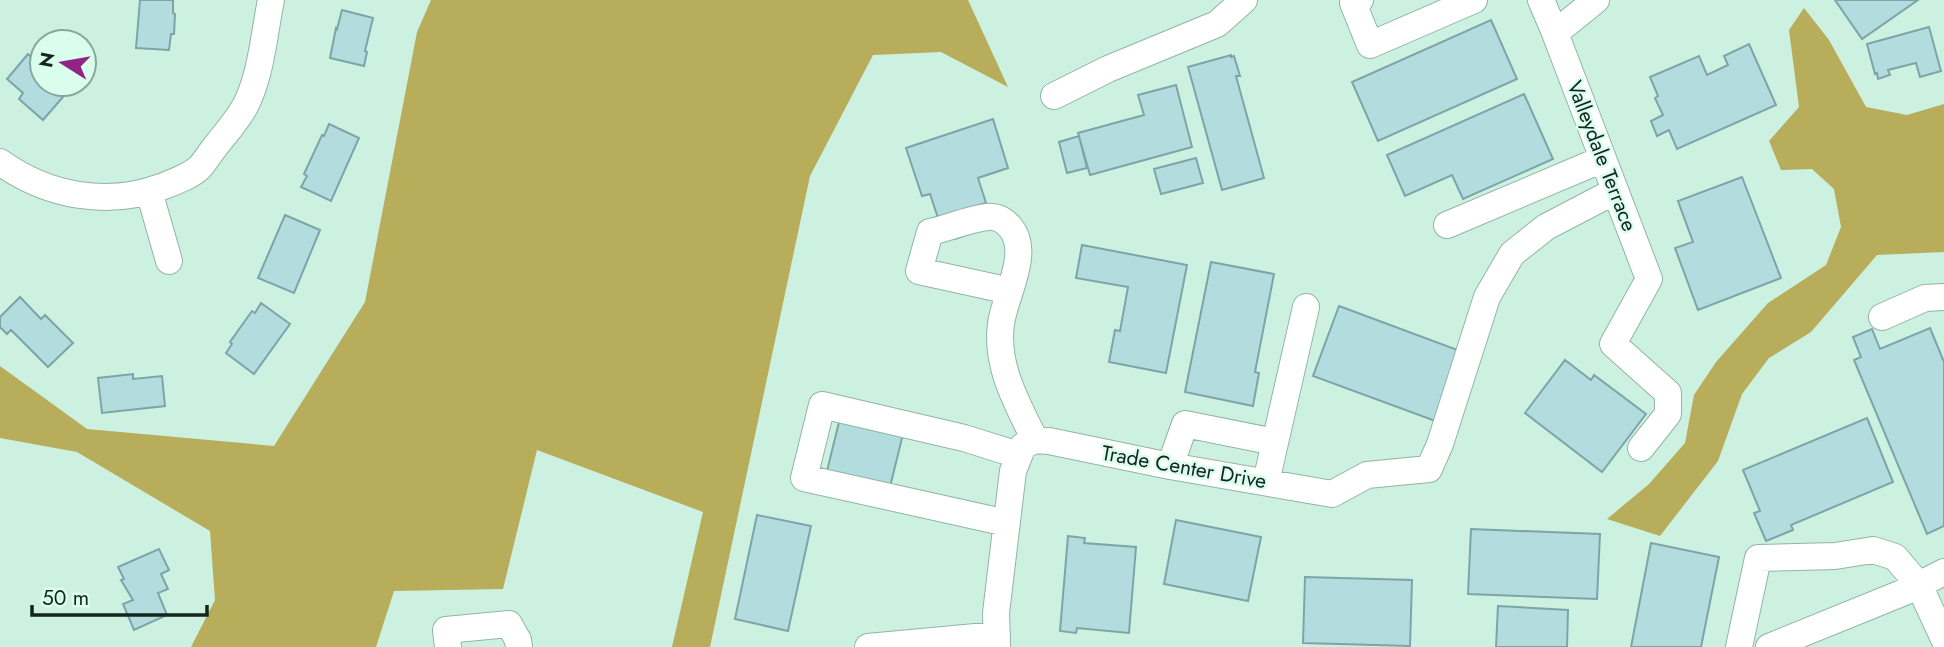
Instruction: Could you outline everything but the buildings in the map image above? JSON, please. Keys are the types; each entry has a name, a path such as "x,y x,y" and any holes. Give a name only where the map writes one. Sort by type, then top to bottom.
{"street":[{"path":"0,162 18,173 71,194 116,197 139,195 183,178 200,167 243,109 251,93 271,0"},
{"path":"1055,96 1108,69 1217,24 1244,0"},
{"path":"1360,0 1353,3 1370,45 1474,0"},
{"name":"Valleydale Terrace","path":"1541,0 1649,279 1613,344 1668,393 1668,414 1641,448"},
{"path":"1555,33 1596,0"},
{"path":"1447,225 1603,159"},
{"path":"149,191 169,261"},
{"name":"Trade Center Drive","path":"1007,523 804,478 822,405 964,438 1027,448 1049,441 1170,466 1332,494 1367,475 1429,469 1440,444 1487,297 1512,254 1546,227 1615,191"},
{"path":"868,647 997,641 996,613 1013,471 1027,448 1002,356 1001,325 1010,290"},
{"path":"1882,317 1925,298 1944,297"},
{"path":"1266,482 1306,307"},
{"path":"1170,466 1185,424 1275,442"},
{"path":"1739,647 1758,558 1835,556 1873,550 1895,557 1919,585 1944,639"},
{"path":"1769,647 1908,591 1944,572"},
{"path":"448,647 446,630 509,624 519,647"}],"shaded area":[{"path":"431,0 968,0 1008,87 941,52 873,55 810,176 710,647 672,647 703,512 537,450 503,589 394,591 376,647 191,647 215,600 210,531 77,452 0,438 0,366 87,429 274,446 365,302 417,32"},
{"path":"1804,8 1829,40 1866,107 1907,115 1944,104 1944,252 1877,255 1811,332 1769,358 1742,394 1718,461 1660,536 1607,519 1649,484 1685,443 1694,395 1716,362 1768,303 1826,265 1841,227 1834,189 1812,169 1781,170 1769,141 1799,107 1789,30"}]}
